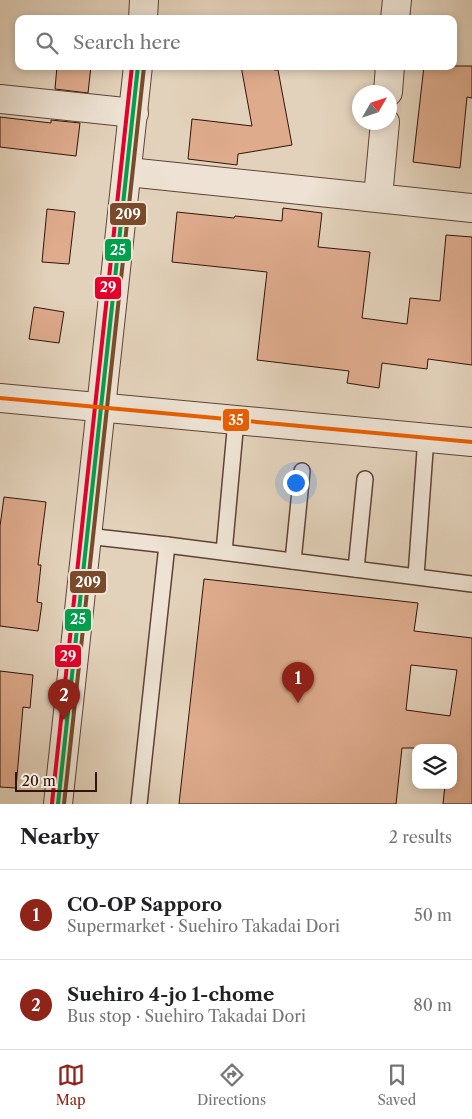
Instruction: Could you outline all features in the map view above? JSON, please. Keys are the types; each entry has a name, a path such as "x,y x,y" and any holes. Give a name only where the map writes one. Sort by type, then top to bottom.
{"street":[{"path":"143,15 144,0"},
{"path":"395,15 397,0"},
{"path":"58,804 138,70"},
{"path":"389,85 390,70"},
{"path":"0,99 134,113"},
{"path":"378,197 384,130"},
{"path":"128,172 472,208"},
{"path":"0,398 472,442"}],"lane":[{"path":"224,552 236,420"},
{"path":"416,576 426,438"},
{"path":"293,561 302,471"},
{"path":"356,569 365,479"},
{"path":"87,536 472,584"},
{"path":"139,804 167,545"}],"building":[{"path":"457,66 472,66 472,98 467,97 460,168 413,162 424,70 457,70"},
{"path":"57,70 91,70 88,93 55,89"},
{"path":"242,70 278,70 292,145 238,154 237,165 188,159 192,119 252,126"},
{"path":"0,117 51,123 51,120 80,123 76,156 0,147"},
{"path":"283,208 322,213 318,247 370,252 362,318 407,324 410,298 440,301 446,235 472,237 472,365 428,359 427,369 382,363 379,388 347,383 349,371 257,360 267,272 172,262 177,212 282,221"},
{"path":"47,209 75,212 69,264 42,262"},
{"path":"34,307 64,312 59,343 29,339"},
{"path":"4,497 46,502 38,565 41,565 37,602 42,603 38,631 0,626 0,526"},
{"path":"204,579 418,603 414,631 472,638 472,804 443,804 445,789 457,789 457,744 412,744 412,748 402,748 396,804 179,804","holes":["411,665 457,670 450,716 406,710"]},
{"path":"0,671 33,675 30,708 23,707 16,788 0,787"}],"transit line":[{"name":"29","path":"52,803 132,70"},
{"name":"25","path":"58,804 138,70"},
{"name":"209","path":"64,804 144,70"},
{"name":"35","path":"0,398 472,442"}],"place":[{"name":"CO-OP Sapporo","path":"298,703"},
{"name":"Suehiro 4-jo 1-chome","path":"64,720"}]}
